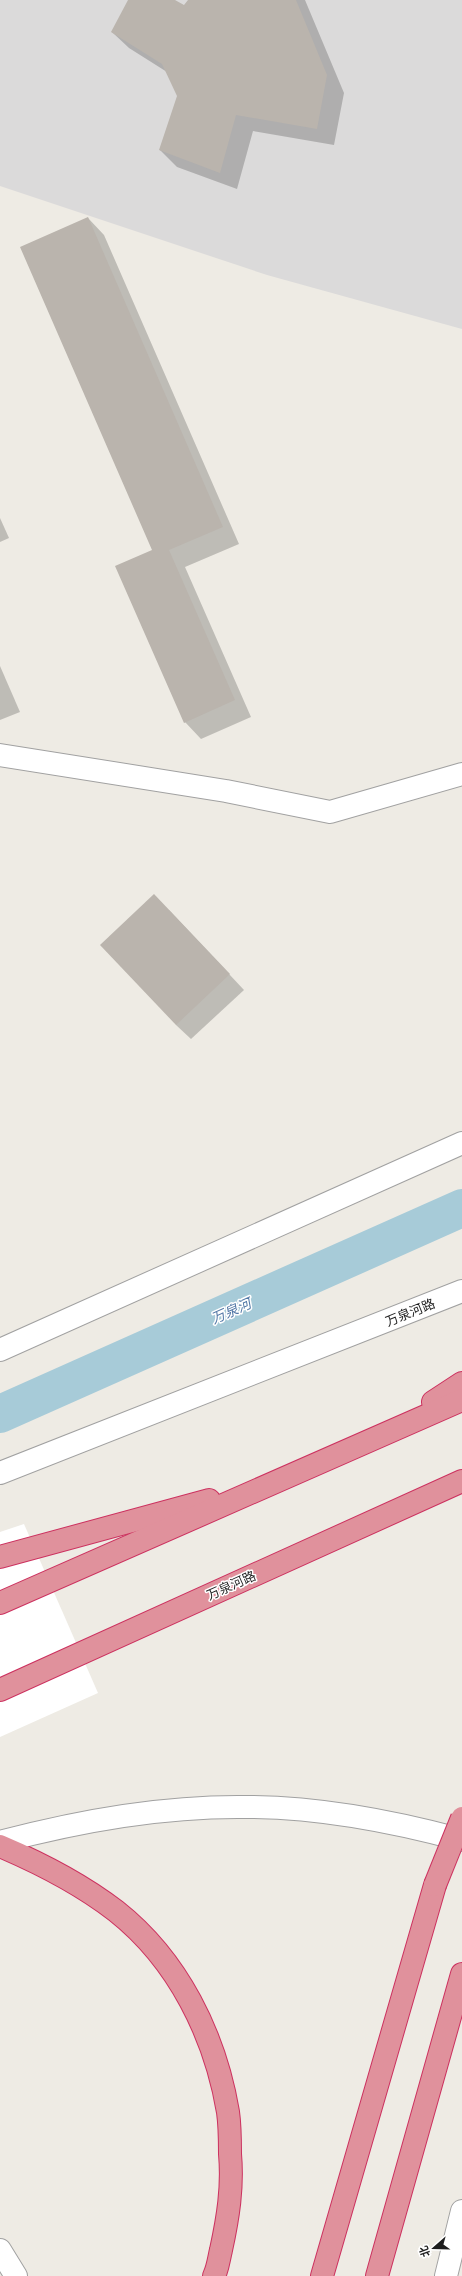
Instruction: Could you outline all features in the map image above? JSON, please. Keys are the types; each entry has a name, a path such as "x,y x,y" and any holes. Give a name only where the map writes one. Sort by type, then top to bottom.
{"highway":[{"path":"375,1440 462,1383"},
{"path":"0,1603 375,1440 462,1400"},
{"path":"0,1557 283,1480"},
{"name":"万泉河路","path":"0,1690 462,1481"},
{"path":"322,2276 435,1885 462,1818"},
{"path":"0,1846 35,1861 115,1911 150,1942 177,1978 202,2025 216,2062 228,2113 232,2181 227,2220 214,2276"},
{"path":"377,2276 462,1974"}],"street":[{"path":"0,755 226,791 330,812 462,774"},
{"path":"0,1350 462,1143"},
{"name":"万泉河路","path":"0,1473 462,1291"},
{"path":"0,1842 66,1825 161,1812 245,1807 338,1814 413,1827 462,1840"},
{"path":"446,2276 462,2211"},
{"path":"0,2250 16,2276"}],"shaded area":[{"path":"0,0 462,0 462,329 267,275 0,186"}],"pier":[{"path":"24,1524 98,1693 0,1737 0,1532"}],"building":[{"path":"128,0 175,0 184,5 188,0 296,0 327,75 317,129 236,115 220,173 159,150 177,96 162,64 111,32"},
{"path":"88,217 223,527 169,550 235,700 184,723 115,566 152,550 20,247"},
{"path":"154,894 230,974 176,1025 100,945"}],"waterway":[{"name":"万泉河","path":"0,1414 462,1208"}]}
